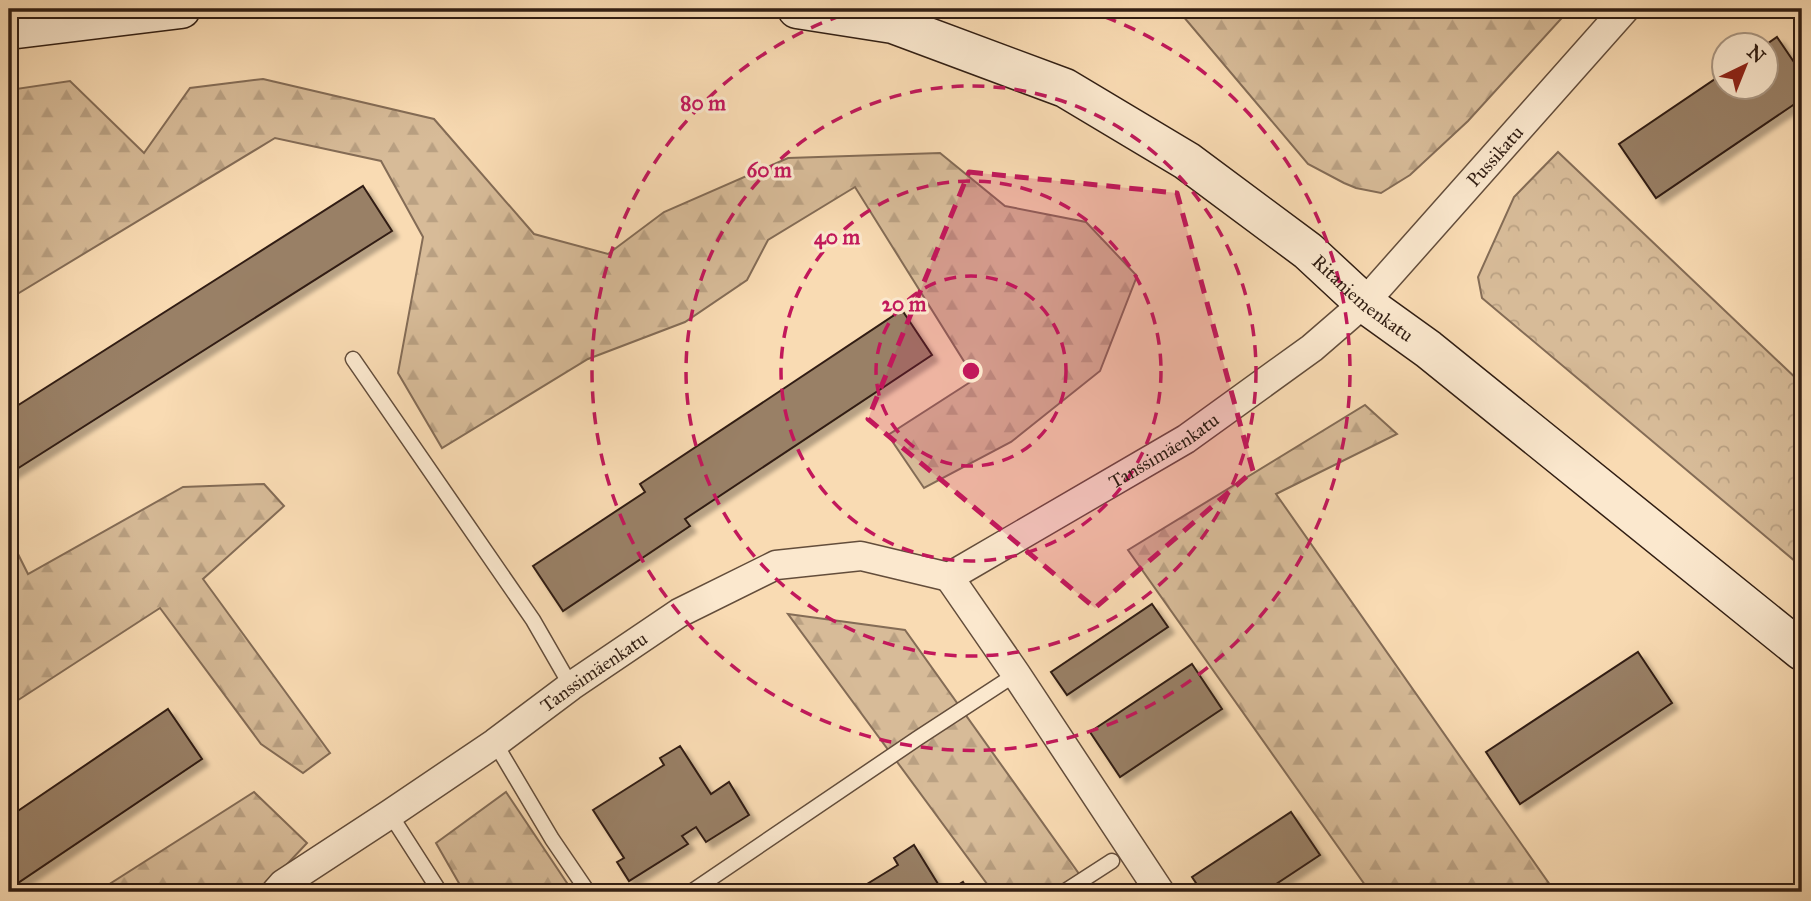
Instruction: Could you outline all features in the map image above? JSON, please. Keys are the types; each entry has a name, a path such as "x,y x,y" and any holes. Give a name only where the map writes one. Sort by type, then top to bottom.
{"street":[{"path":"9,30 181,9"},
{"name":"Ritaniemenkatu","path":"797,9 894,16 1065,88 1187,161 1308,251 1364,303 1428,349 1802,651"},
{"name":"Pussikatu","path":"1364,303 1625,9"},
{"name":"Tanssimäenkatu","path":"276,892 283,884 495,743 571,686 679,613 776,565 861,556 949,576 1186,439 1312,348 1364,303"},
{"path":"949,576 1160,892"}],"lane":[{"path":"353,359 533,620 571,686"},
{"path":"691,892 1016,674"},
{"path":"495,743 587,892"},
{"path":"390,814 439,892"},
{"path":"1064,892 1112,861"}],"highlighted area":[{"path":"969,172 1177,193 1253,471 1095,608 868,419"}],"green space":[{"path":"1177,9 1570,9 1468,121 1410,175 1381,193 1356,188 1308,164"},
{"path":"263,79 434,119 534,234 608,254 664,212 788,158 940,153 1005,206 1086,222 1137,276 1100,371 1011,442 924,488 888,435 975,379 855,187 768,240 747,280 685,322 588,359 442,448 398,373 423,237 381,161 275,138 9,299 9,90 70,81 144,153 190,88"},
{"path":"1558,152 1802,384 1802,567 1482,298 1478,277 1514,197"},
{"path":"1365,405 1397,434 1276,494 1555,892 1370,892 1128,550"},
{"path":"264,484 284,506 203,579 330,753 303,773 261,744 160,608 9,706 9,536 28,574 183,487"},
{"path":"788,614 905,630 1092,892 993,892"},
{"path":"254,792 307,843 261,892 97,892"},
{"path":"506,792 573,892 464,892 436,843"}],"building":[{"path":"1780,41 1802,74 1802,99 1656,198 1619,144 1710,82 1710,102 1780,102"},
{"path":"363,186 392,231 9,474 9,411"},
{"path":"902,310 932,355 685,519 690,526 563,611 533,566 645,492 640,484"},
{"path":"1152,604 1168,627 1067,695 1051,672"},
{"path":"1638,652 1672,703 1520,804 1486,752"},
{"path":"1192,664 1222,709 1120,777 1090,732"},
{"path":"168,709 202,759 9,889 9,817"},
{"path":"680,746 711,794 729,782 749,815 706,842 696,827 682,836 688,844 629,881 617,862 624,858 593,810 664,765 660,758"},
{"path":"1291,812 1320,855 1264,892 1202,892 1192,877"},
{"path":"914,845 943,892 854,892 898,865 894,858"},
{"path":"963,882 969,892 947,892"}]}
